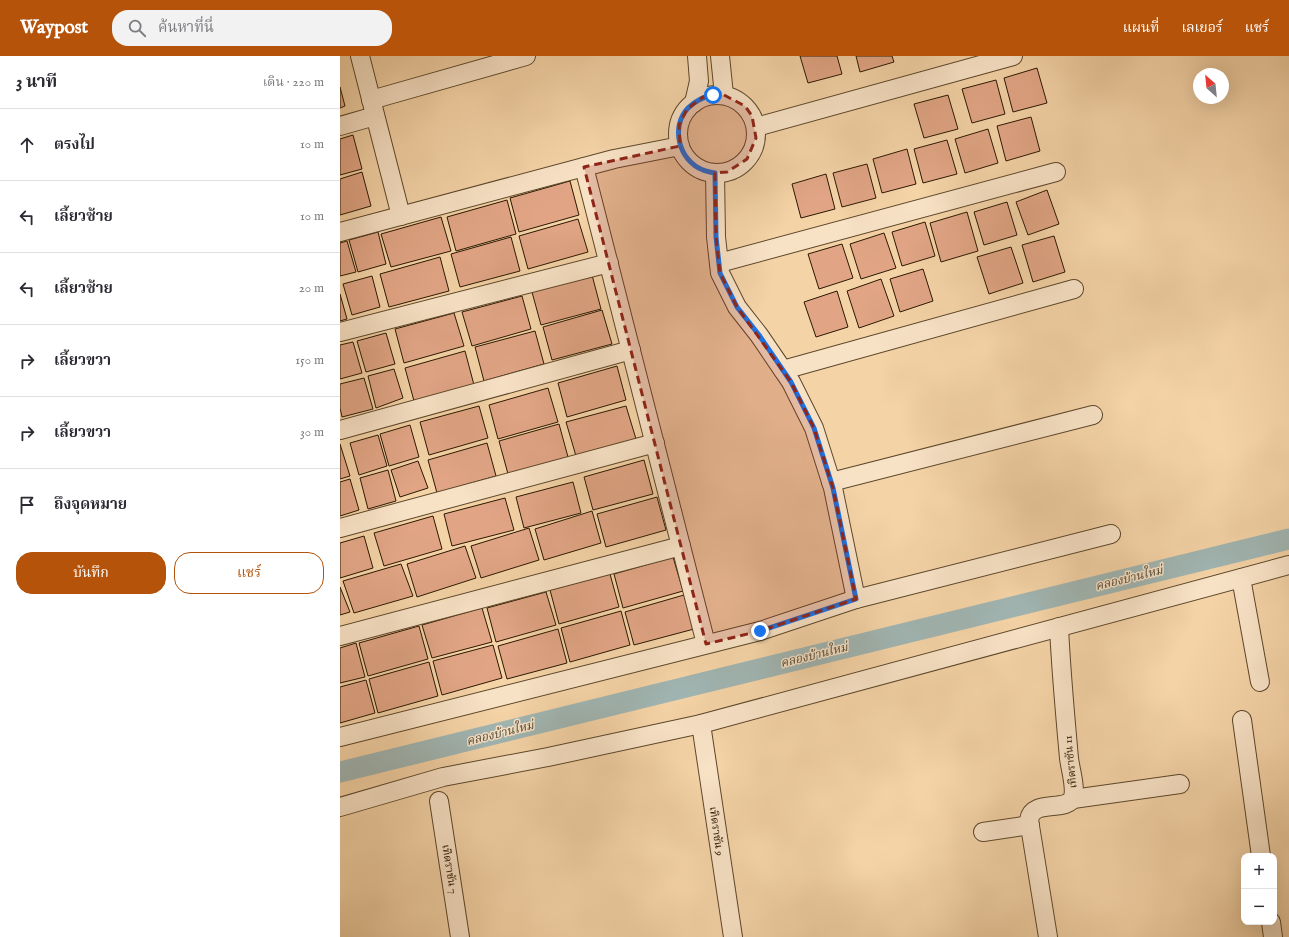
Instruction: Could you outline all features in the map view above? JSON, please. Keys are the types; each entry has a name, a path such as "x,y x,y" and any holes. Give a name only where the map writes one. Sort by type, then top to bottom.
{"street":[{"path":"360,56 401,216"},
{"path":"340,126 373,108 526,56"},
{"path":"694,103 699,81 697,56"},
{"path":"720,56 724,95"},
{"path":"756,127 1013,56"},
{"path":"713,95 724,95 736,99 745,106 752,116 756,127 755,144 747,159 738,167 727,172 715,173 693,165 685,156 680,146 678,134 679,125 687,109 694,103 713,95"},
{"path":"340,232 614,159 680,146"},
{"path":"584,167 706,644"},
{"path":"719,264 1056,172"},
{"path":"715,173 716,237 720,273 737,307 784,370 814,428 831,482 856,599"},
{"path":"340,332 609,263"},
{"path":"784,370 1074,289"},
{"path":"340,430 631,350"},
{"path":"831,482 1093,415"},
{"path":"340,528 655,443"},
{"path":"340,737 760,631 856,599 1111,534"},
{"path":"340,636 681,546"},
{"path":"340,807 443,777 548,758 701,724 1289,564"},
{"path":"1241,578 1260,682"},
{"name":"เทิดราชัน 11","path":"1030,825 1030,814 1034,809 1068,803 1073,799 1074,792 1070,769 1062,689 1059,627"},
{"path":"1242,720 1261,853"},
{"name":"เทิดราชัน 9","path":"701,724 733,937"},
{"path":"1073,799 1180,784"},
{"name":"เทิดราชัน 7","path":"440,801 460,937"},
{"path":"983,832 1030,825 1048,937"},
{"path":"1271,925 1273,937"}],"highlighted area":[{"path":"724,95 745,106 752,116 756,138 747,159 727,172 715,173 716,237 720,273 737,307 791,382 814,428 833,488 856,599 760,631 706,644 584,167 680,146 679,125 687,109 703,97"}],"building":[{"path":"800,56 837,56 842,74 808,83"},
{"path":"856,56 892,56 894,62 860,72"},
{"path":"1037,68 1047,103 1013,112 1004,78"},
{"path":"996,80 1005,114 972,123 962,89"},
{"path":"340,87 345,106 340,108"},
{"path":"948,95 958,129 924,138 914,104"},
{"path":"1031,117 1040,151 1006,161 997,126"},
{"path":"988,129 998,163 965,173 955,139"},
{"path":"353,135 362,169 340,175 340,139"},
{"path":"947,140 957,174 923,183 914,149"},
{"path":"907,149 916,184 882,193 873,159"},
{"path":"867,164 876,198 842,207 833,173"},
{"path":"362,172 371,206 340,215 340,179"},
{"path":"826,174 835,209 801,218 792,184"},
{"path":"570,181 579,215 519,232 510,198"},
{"path":"1047,190 1059,224 1028,235 1016,202"},
{"path":"507,200 516,234 456,251 447,217"},
{"path":"1007,202 1017,235 984,245 974,212"},
{"path":"967,212 978,251 941,262 930,223"},
{"path":"441,217 451,251 391,267 381,234"},
{"path":"578,219 588,252 528,269 519,236"},
{"path":"925,222 935,256 902,266 892,232"},
{"path":"378,232 386,264 358,272 349,240"},
{"path":"884,233 896,268 861,279 850,244"},
{"path":"1054,236 1065,272 1033,282 1022,245"},
{"path":"511,237 520,271 460,287 451,254"},
{"path":"347,241 356,272 340,276 340,243"},
{"path":"842,244 853,278 819,289 808,254"},
{"path":"1011,247 1023,283 989,294 977,257"},
{"path":"440,257 449,291 389,307 380,274"},
{"path":"923,269 933,301 900,312 890,279"},
{"path":"592,275 601,309 541,325 532,292"},
{"path":"372,276 380,307 352,315 343,284"},
{"path":"881,279 894,316 859,328 847,291"},
{"path":"837,291 848,327 816,337 804,302"},
{"path":"340,294 347,319 340,321"},
{"path":"522,296 531,329 472,346 462,312"},
{"path":"602,310 612,344 552,360 543,327"},
{"path":"454,313 464,346 404,363 395,329"},
{"path":"535,331 544,364 484,381 475,347"},
{"path":"386,333 395,364 366,372 357,341"},
{"path":"353,342 362,373 340,379 340,345"},
{"path":"465,351 474,385 414,401 405,368"},
{"path":"617,366 626,400 567,417 558,383"},
{"path":"394,369 403,398 376,408 368,376"},
{"path":"364,378 373,409 342,417 340,408 340,384"},
{"path":"548,388 558,422 498,439 489,405"},
{"path":"479,406 488,438 429,455 420,422"},
{"path":"626,406 636,439 576,456 566,422"},
{"path":"559,424 568,457 508,474 499,441"},
{"path":"410,425 419,457 389,466 380,434"},
{"path":"378,435 387,466 359,475 350,443"},
{"path":"487,443 496,476 437,493 428,460"},
{"path":"340,444 350,476 340,479"},
{"path":"644,460 653,494 593,510 584,477"},
{"path":"418,461 428,488 400,497 391,470"},
{"path":"388,470 396,501 368,509 360,478"},
{"path":"350,479 359,510 340,516 340,482"},
{"path":"573,482 581,513 524,528 516,497"},
{"path":"657,497 666,530 606,547 597,514"},
{"path":"505,498 514,530 452,546 444,514"},
{"path":"592,511 601,543 544,560 535,529"},
{"path":"433,516 442,549 384,566 374,533"},
{"path":"529,528 539,560 481,578 471,546"},
{"path":"364,536 373,568 340,578 340,543"},
{"path":"465,546 476,578 417,597 407,564"},
{"path":"673,557 683,591 623,608 614,574"},
{"path":"401,564 413,596 354,613 343,581"},
{"path":"610,574 619,607 559,624 550,590"},
{"path":"340,587 350,612 340,615"},
{"path":"546,592 556,625 496,642 487,608"},
{"path":"684,595 694,629 634,645 625,612"},
{"path":"482,608 492,642 432,658 422,625"},
{"path":"621,611 630,645 570,662 561,628"},
{"path":"419,626 428,659 368,676 359,643"},
{"path":"558,629 567,663 507,679 498,646"},
{"path":"356,643 365,677 340,683 340,648"},
{"path":"493,645 502,678 442,695 433,661"},
{"path":"429,662 438,696 378,713 369,679"},
{"path":"366,680 375,713 340,723 340,687"}],"waterway":[{"name":"คลองบ้านใหม่","path":"340,772 1289,539"}],"route":[{"path":"713,95 703,98 687,109 679,125 678,134 680,146 685,156 693,165 715,173 716,237 720,273 737,307 759,335 791,382 814,428 833,488 856,599 760,631"}]}
